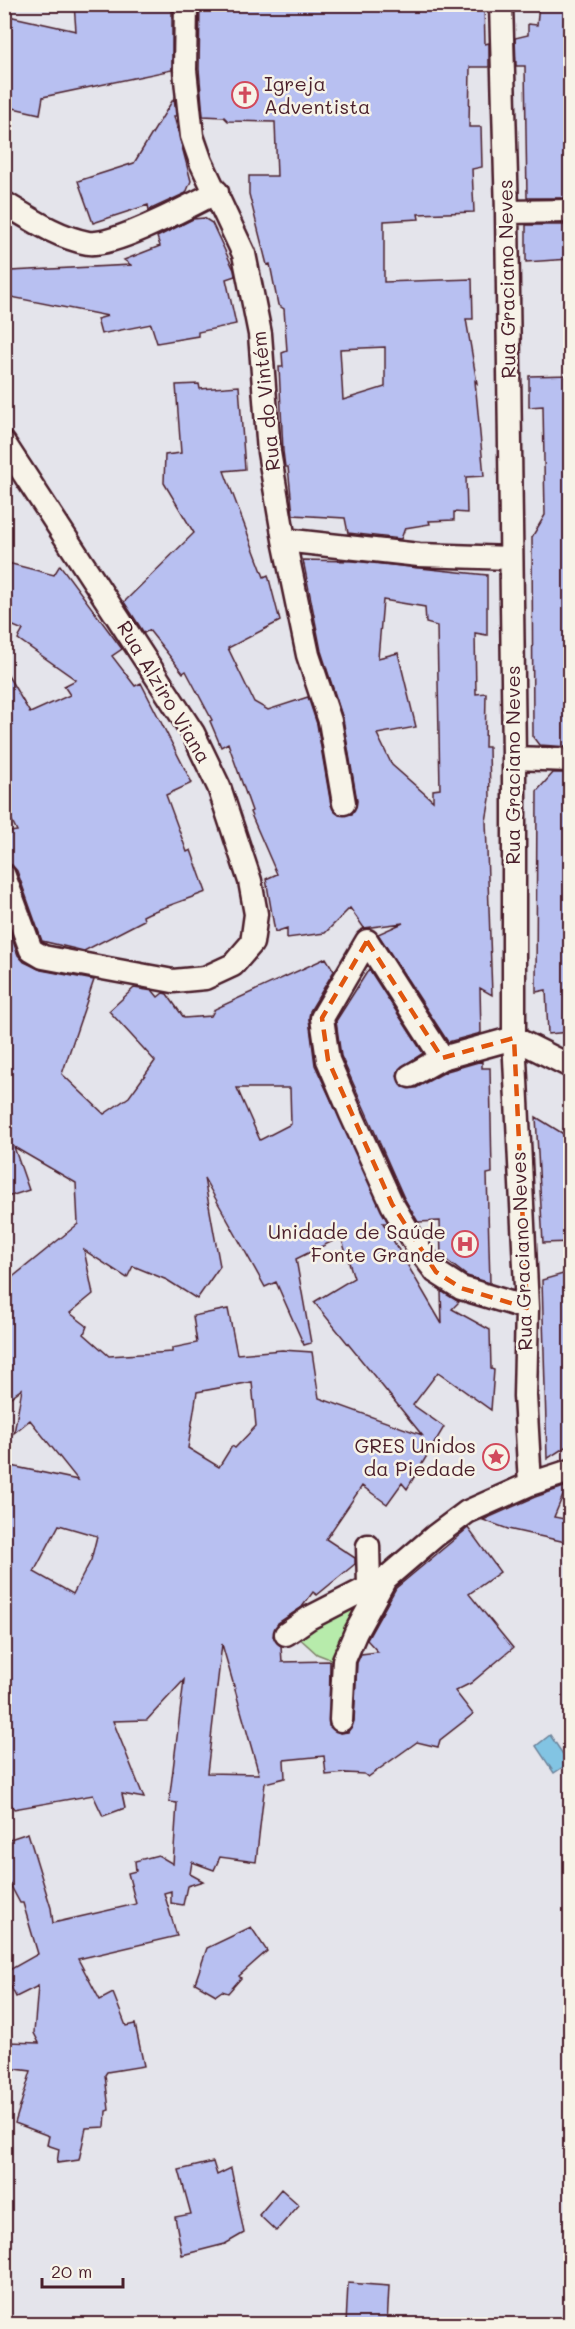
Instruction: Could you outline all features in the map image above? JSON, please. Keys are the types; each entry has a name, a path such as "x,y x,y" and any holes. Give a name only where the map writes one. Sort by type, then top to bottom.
{"street":[{"name":"Rua do Vintém","path":"186,4 184,70 188,112 201,162 244,254 260,334 269,452 284,540 308,655 330,722 344,803"},
{"name":"Rua Graciano Neves","path":"501,4 507,212 514,758 514,1038 526,1308 525,1396 530,1484"},
{"path":"4,203 54,232 91,243 134,232 216,192"},
{"path":"507,212 570,211"},
{"name":"Rua Alziro Viana","path":"4,876 31,950 36,955 173,981 205,978 233,965 252,943 256,914 250,881 219,787 193,732 7,456"},
{"path":"284,540 419,555 511,558"},
{"path":"514,758 570,760"},
{"path":"442,1058 367,941 322,1018 328,1060 392,1204 420,1251 436,1272 461,1288 526,1308"},
{"path":"410,1076 442,1058 514,1038 570,1066"},
{"path":"286,1634 309,1618 377,1583 467,1512 530,1484 570,1471"},
{"path":"341,1720 344,1660 377,1583 368,1546"}],"highlighted area":[{"path":"367,941 442,1058 514,1038 527,1308 461,1288 436,1272 392,1204 328,1060 322,1018"}],"green space":[{"path":"369,1600 335,1661 317,1654 296,1635"}],"water":[{"path":"550,1735 569,1763 554,1773 536,1746"}],"building":[{"path":"74,4 172,4 172,70 43,97 40,114 4,106 4,15 76,31"},
{"path":"200,4 484,4 485,44 489,43 489,67 470,67 469,127 481,127 482,167 472,169 474,212 418,214 419,219 384,221 384,282 472,279 473,319 466,319 477,383 475,381 484,476 466,477 467,513 454,512 454,520 429,521 430,524 405,528 401,539 348,533 345,518 293,515 288,467 285,467 283,451 279,367 283,367 282,353 287,351 284,309 278,305 270,264 267,265 249,194 249,176 277,176 275,122 228,121 224,117 203,116 199,69","holes":["385,347 385,387 343,400 340,349"]},
{"path":"539,4 570,4 570,198 527,198 525,66 516,66 515,38 528,35 528,24 537,25"},
{"path":"174,98 176,116 174,116 191,181 186,193 149,210 148,205 93,223 78,181 134,163"},
{"path":"204,218 212,223 234,270 235,276 226,279 236,324 198,332 198,336 157,343 151,324 101,334 97,319 108,316 6,296 10,271 131,265 124,260 160,246 157,237 193,219"},
{"path":"526,225 570,225 570,259 526,262"},
{"path":"570,375 570,747 539,745 533,737 532,537 545,515 543,406 529,407 529,376"},
{"path":"199,384 200,389 239,386 245,469 224,471 264,577 268,575 280,621 228,648 254,702 268,710 308,697 317,724 331,805 339,815 352,814 357,801 343,719 321,651 303,560 353,561 487,575 487,635 475,633 476,694 486,693 485,747 489,747 490,799 486,821 492,995 480,988 481,1033 448,1042 378,934 403,923 364,928 350,908 325,933 287,938 287,928 275,932 266,879 277,874 250,812 252,811 228,743 221,747 210,721 212,720 186,671 183,673 149,630 144,633 124,602 194,533 164,483 165,455 181,453 176,385","holes":["383,600 425,607 426,623 437,626 440,789 433,790 433,801 392,765 377,734 416,727 398,653 378,658"]},
{"path":"4,562 54,575 60,565 122,649 112,656 135,686 141,683 192,783 166,795 187,852 191,850 206,892 149,913 143,916 144,920 84,951 42,941 17,871 12,865 4,863 4,833 17,831 4,805 4,669 30,713 70,695 64,686 76,680 18,639 23,630 4,622"},
{"path":"553,773 570,773 570,1032 548,1034 546,990 536,992 537,791"},
{"path":"4,917 18,955 24,962 41,970 94,980 62,1074 104,1114 129,1097 155,1061 109,1011 134,988 153,991 158,997 163,993 167,994 184,1018 211,1016 215,1009 326,958 334,971 310,1011 309,1019 315,1065 388,1223 383,1223 442,1324 441,1291 459,1302 452,1309 490,1330 491,1369 494,1370 491,1410 438,1372 413,1405 444,1427 407,1489 402,1483 387,1504 362,1486 326,1539 355,1558 355,1564 317,1595 313,1592 302,1607 278,1623 273,1636 281,1646 282,1662 330,1661 329,1726 340,1733 348,1732 354,1721 357,1663 361,1654 378,1652 367,1640 396,1588 468,1528 500,1572 469,1594 513,1648 471,1683 455,1691 473,1714 440,1740 438,1747 417,1742 368,1777 364,1774 346,1773 326,1775 324,1756 284,1760 285,1778 265,1783 256,1862 220,1857 214,1870 192,1862 190,1874 203,1881 187,1886 183,1905 171,1903 171,1891 164,1893 177,1936 78,1959 100,2000 113,1993 126,2026 135,2024 144,2066 107,2072 105,2075 109,2110 106,2111 105,2127 86,2128 79,2160 57,2163 59,2149 47,2145 49,2136 15,2123 31,2071 8,2068 8,2042 39,2043 34,2033 38,1986 16,1997 4,1973 38,1954 23,1903 20,1903 4,1873 4,1841 28,1833 51,1908 53,1923 136,1904 128,1873 136,1871 135,1861 158,1855 173,1864 177,1803 169,1802 184,1680 147,1720 113,1721 144,1798 122,1794 125,1808 103,1816 93,1795 14,1809 4,1793 4,1493 11,1466 78,1480 30,1420 14,1433 22,1389 4,1402 4,1284 78,1224 76,1183 14,1147 29,1190 4,1198","holes":["237,1088 290,1088 291,1124 260,1140","204,1178 265,1287 276,1282 304,1345 311,1343 296,1259 341,1237 354,1278 314,1302 422,1435 319,1398 312,1352 282,1350 237,1354 228,1309 193,1316 197,1343 172,1348 172,1352 109,1356 84,1334 87,1326 70,1313 93,1294 84,1250 127,1278 133,1266 167,1280 197,1299 220,1266","252,1382 256,1426 235,1448 232,1446 219,1467 188,1448 197,1392","59,1525 97,1536 91,1560 73,1594 34,1572","222,1644 259,1774 207,1773"]},
{"path":"369,969 423,1053 399,1069 397,1076 403,1087 416,1088 447,1071 482,1061 482,1068 490,1068 492,1173 487,1174 490,1283 467,1276 441,1256 440,1221 418,1222 404,1198 341,1056 336,1021"},
{"path":"536,1117 570,1138 570,1242 543,1243"},
{"path":"570,1272 570,1444 547,1459 542,1280"},
{"path":"567,1486 554,1517 570,1520 570,1543 508,1529 483,1520 535,1497"},
{"path":"251,1927 267,1951 239,1976 241,1978 228,1993 222,1991 216,1995 195,1983 207,1948"},
{"path":"213,2162 217,2175 231,2168 244,2233 225,2244 182,2255 175,2217 191,2214 179,2170"},
{"path":"281,2189 299,2205 276,2231 259,2215"},
{"path":"348,2283 389,2286 387,2325 346,2325"}],"place":[{"name":"Igreja Adventista","path":"245,95"},
{"name":"Unidade de Saúde Fonte Grande","path":"465,1244"},
{"name":"GRES Unidos da Piedade","path":"496,1457"}]}
